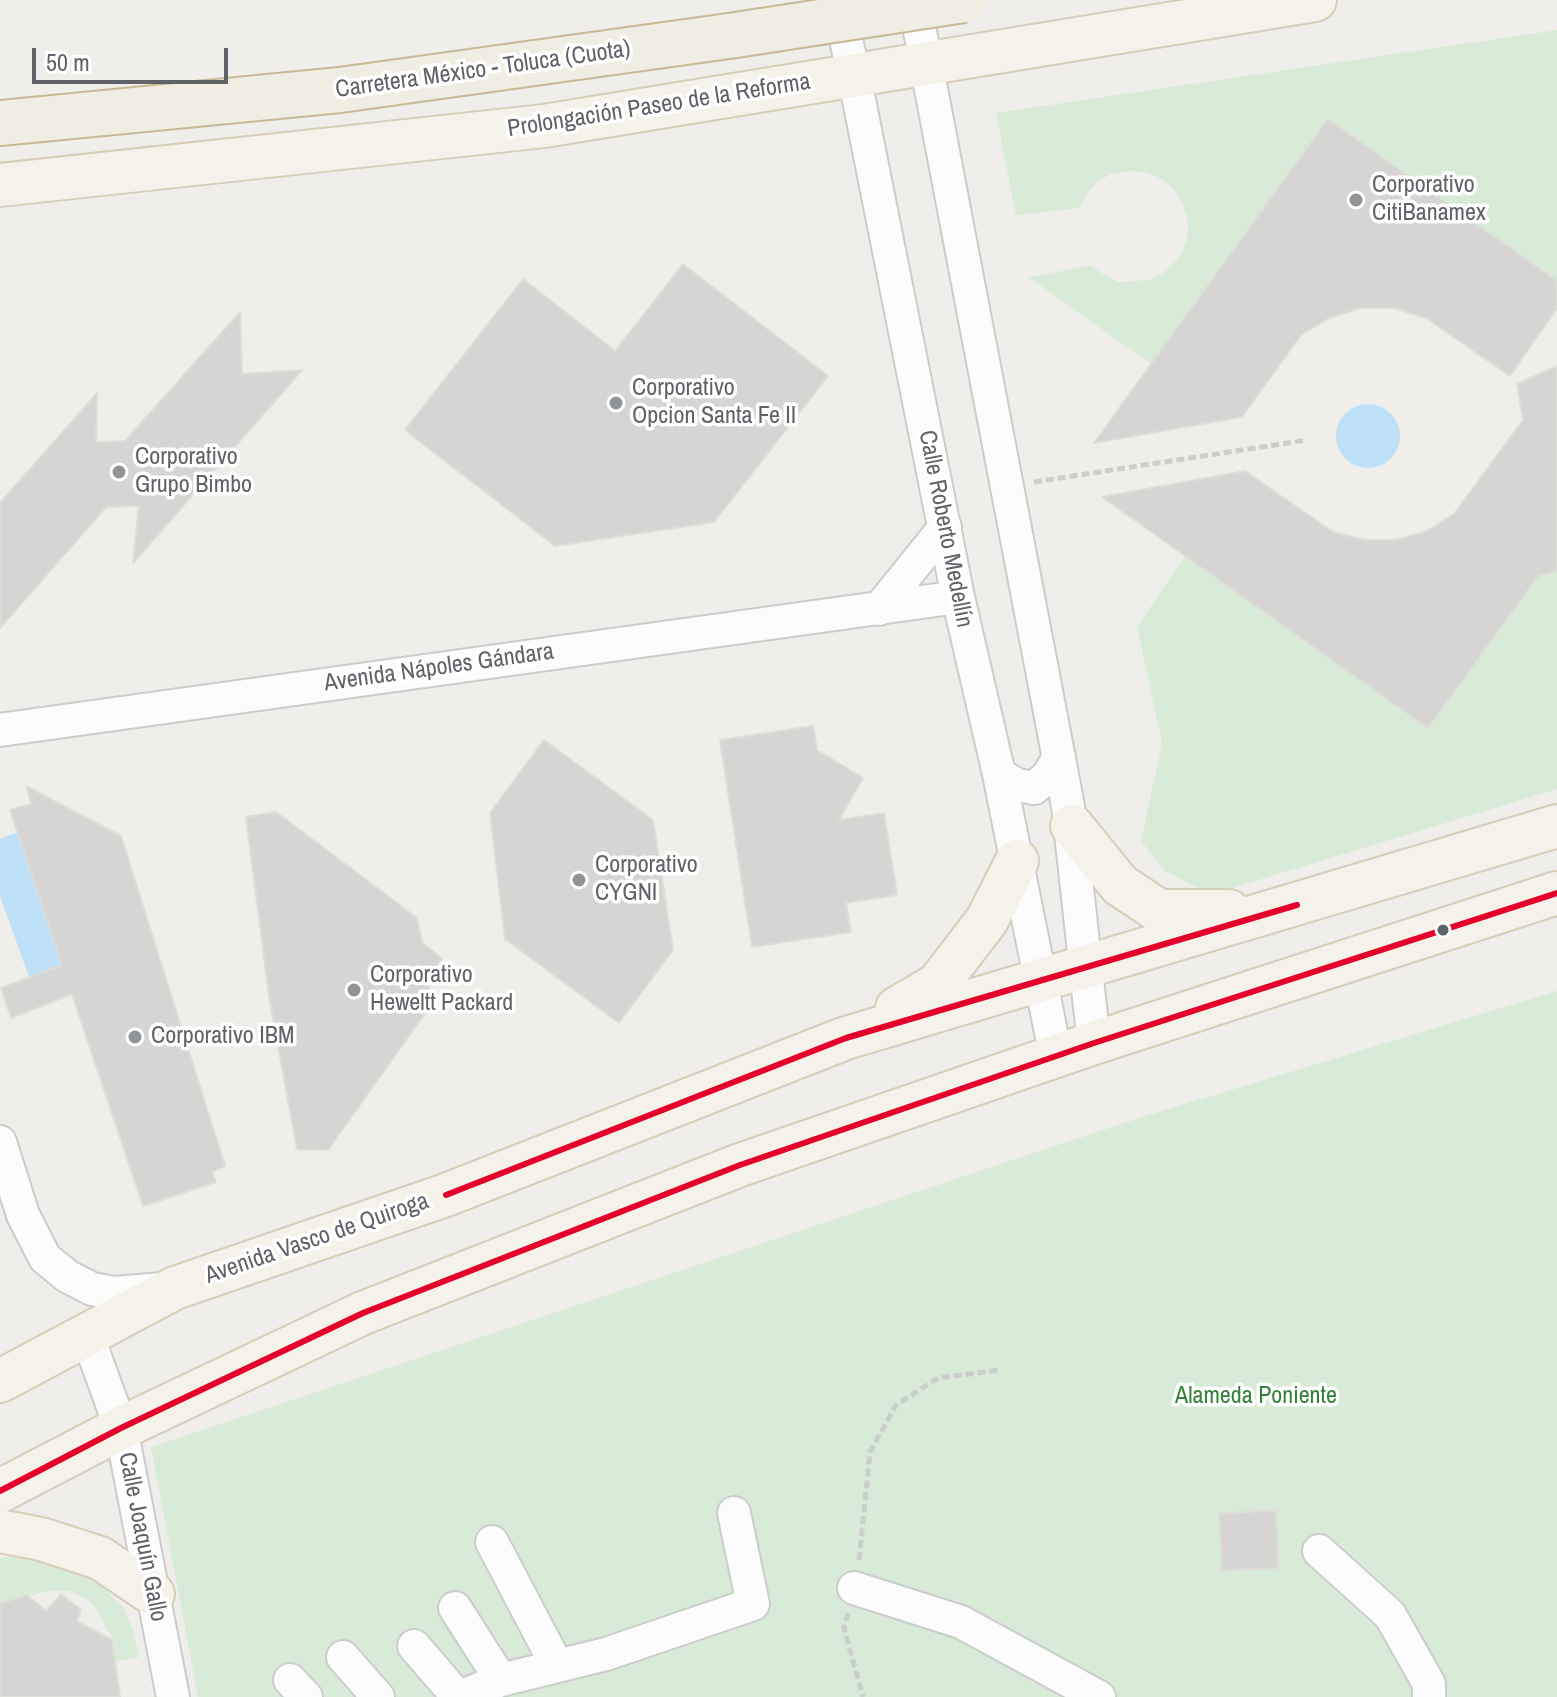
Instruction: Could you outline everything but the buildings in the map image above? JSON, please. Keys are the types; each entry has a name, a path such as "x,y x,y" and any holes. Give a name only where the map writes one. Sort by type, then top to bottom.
{"highway":[{"name":"Carretera México - Toluca (Cuota)","path":"0,123 340,90 964,0"}],"main road":[{"name":"Prolongación Paseo de la Reforma","path":"0,185 544,126 1315,0"},
{"path":"1072,826 1120,885 1159,911 1279,911"},
{"name":"Avenida Vasco de Quiroga","path":"0,1381 175,1288 446,1195 846,1038 1557,826"},
{"path":"846,1038 938,984 987,920 1017,861"},
{"path":"0,1491 121,1428 363,1313 740,1165 1075,1050 1557,893"},
{"path":"0,1531 41,1539 100,1558 153,1594"}],"street":[{"name":"Calle Roberto Medellín","path":"837,0 958,597 1043,979 1075,1050"},
{"path":"914,0 1072,826 1085,967 1075,1050"},
{"path":"879,609 945,527"},
{"name":"Avenida Nápoles Gándara","path":"0,730 958,597"},
{"path":"999,774 1017,785 1034,788 1048,776 1059,757"},
{"path":"0,1142 12,1218 45,1258 67,1276 92,1289 114,1293 175,1288"},
{"name":"Calle Joaquín Gallo","path":"87,1335 121,1428 173,1697"},
{"path":"414,1646 459,1697 501,1680 606,1654 753,1604 734,1513"},
{"path":"492,1542 557,1666"},
{"path":"1319,1551 1390,1615 1429,1684 1429,1697"},
{"path":"854,1588 961,1622 1099,1697"},
{"path":"455,1608 501,1680"},
{"path":"343,1657 378,1697"}],"path":[{"path":"1007,487 1307,440"},
{"path":"863,1697 844,1628 854,1588 870,1452 896,1405 938,1378 1000,1370"}],"green space":[{"path":"1557,30 1557,281 1328,119 1151,364 1028,277 1091,266 1118,282 1150,280 1166,271 1179,257 1187,240 1188,221 1174,189 1160,178 1144,172 1127,171 1111,174 1097,182 1079,208 1016,215 996,113"},
{"path":"1185,556 1428,728 1537,577 1557,571 1557,789 1229,889 1200,889 1165,871 1141,841 1162,743 1137,627"},
{"name":"Alameda Poniente","path":"1557,991 1557,1697 198,1697 151,1447 1142,1117"},
{"path":"16,1556 71,1567 99,1583 123,1607 133,1630 139,1657 115,1662 114,1641 97,1610 87,1599 69,1591 47,1591 0,1604 0,1558"}],"water":[{"path":"1368,404 1380,406 1391,413 1398,424 1398,448 1391,459 1380,466 1368,468 1356,466 1345,459 1338,448 1336,436 1338,424 1345,413 1356,406"},
{"path":"18,832 62,965 29,977 0,896 0,839"}],"transit line":[{"path":"0,1491 121,1428 363,1313 740,1165 1094,1043 1557,893"},
{"path":"446,1195 846,1038 1297,905"}],"place":[{"name":"Corporativo CitiBanamex","path":"1356,200"},
{"name":"Corporativo Opcion Santa Fe II","path":"616,403"},
{"name":"Corporativo Grupo Bimbo","path":"119,472"},
{"name":"Corporativo CYGNI","path":"579,880"},
{"name":"Corporativo Heweltt Packard","path":"354,990"},
{"name":"Corporativo IBM","path":"135,1037"}]}
